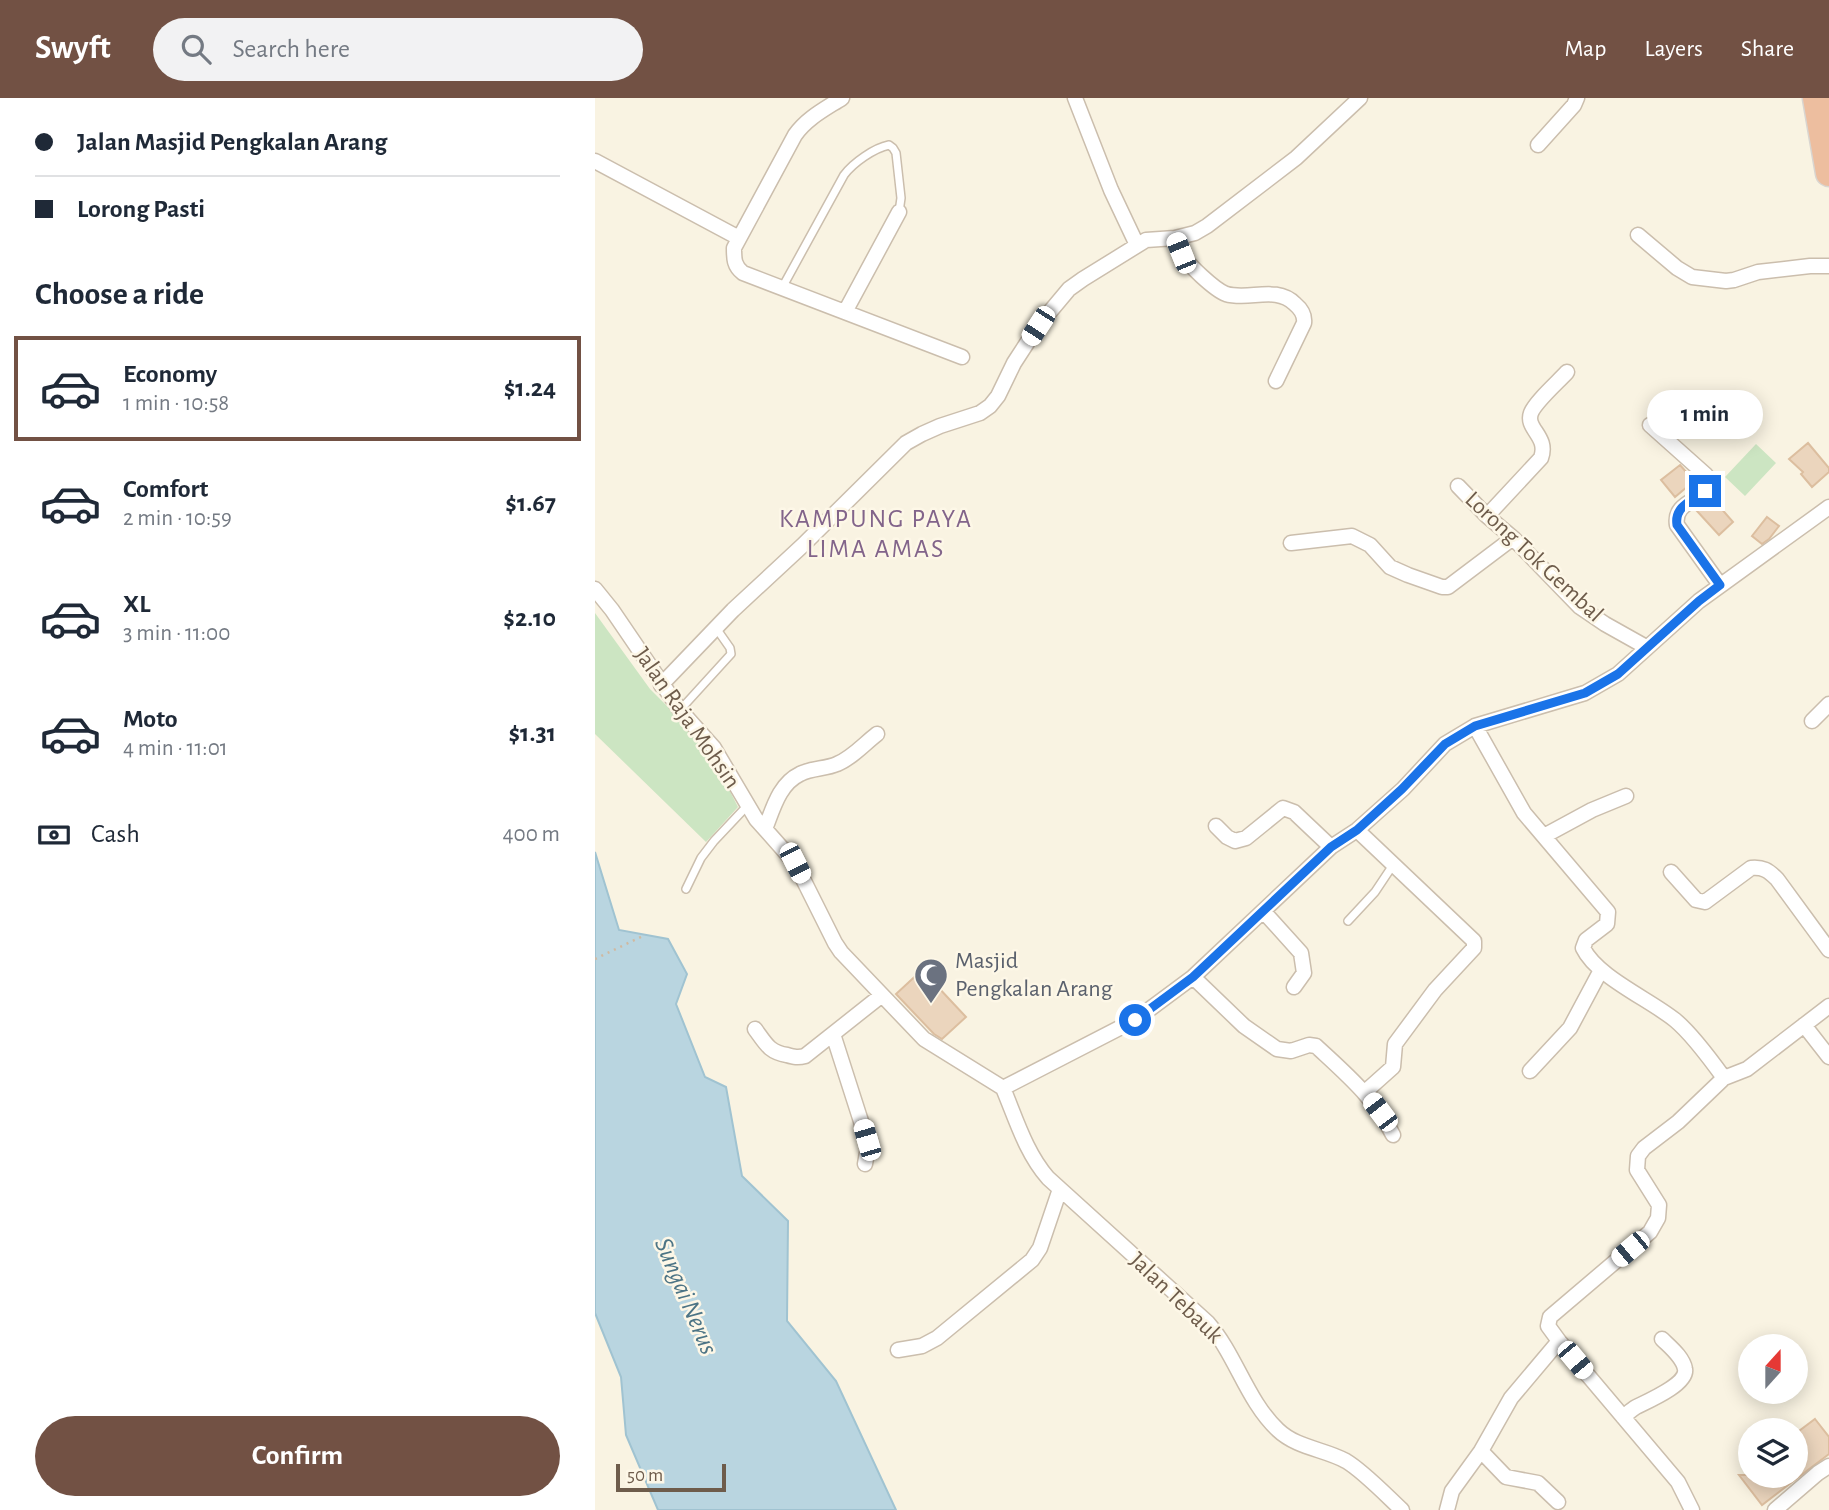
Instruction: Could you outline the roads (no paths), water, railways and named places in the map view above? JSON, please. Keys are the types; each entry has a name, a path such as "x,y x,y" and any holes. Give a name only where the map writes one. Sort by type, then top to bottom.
{"highway":[{"path":"1816,98 1829,173"}],"street":[{"path":"842,98 811,118 795,135 734,248 736,267 743,273 962,357"},
{"path":"1075,98 1111,190 1137,245"},
{"path":"661,685 906,443 940,426 980,413 990,406 998,397 1014,363 1048,313 1069,289 1146,240 1175,238 1195,233 1207,226 1296,158 1360,98"},
{"path":"1538,145 1574,105 1577,98"},
{"path":"595,161 739,238"},
{"path":"845,312 899,212"},
{"path":"1638,235 1677,268 1692,277 1726,281 1758,272 1829,266"},
{"path":"1175,238 1181,253 1219,290 1236,296 1281,296 1293,301 1301,309 1304,323 1276,381"},
{"path":"1487,516 1541,458 1544,450 1542,441 1530,423 1530,414 1567,372"},
{"path":"1650,425 1706,475 1708,486 1679,509 1676,516 1677,525 1720,585"},
{"name":"Lorong Tok Gembal","path":"1458,486 1580,607 1646,648"},
{"path":"1003,1088 1135,1020 1193,977 1331,847 1357,830 1402,789 1445,744 1475,726 1585,693 1618,674 1699,601 1829,507"},
{"path":"1291,543 1352,536 1370,545 1390,566 1408,575 1448,587 1513,538"},
{"name":"Jalan Raja Mohsin","path":"595,589 612,610 661,685 714,748 747,806 795,863 841,952 924,1040 1003,1088"},
{"path":"1812,721 1829,704"},
{"path":"1475,726 1524,813 1608,912 1607,924 1586,940 1583,947 1587,957 1601,970 1677,1021 1712,1060 1724,1078"},
{"path":"765,829 779,794 788,783 800,774 836,765 877,734"},
{"path":"1544,836 1592,810 1626,796"},
{"path":"1216,826 1235,841 1246,838 1283,808 1294,812 1331,847"},
{"path":"1357,830 1474,941 1474,948 1435,990 1395,1044 1393,1067 1365,1092"},
{"path":"1671,872 1696,900 1705,902 1751,868 1768,870 1829,950"},
{"path":"1264,912 1301,953 1304,972 1294,988"},
{"path":"1529,1071 1570,1028 1601,970"},
{"path":"1193,977 1244,1026 1277,1049 1291,1051 1309,1045 1316,1046 1365,1092 1393,1135"},
{"path":"755,1029 777,1054 799,1058 882,995"},
{"path":"1692,1510 1678,1482 1559,1341 1548,1326 1550,1317 1650,1232 1658,1218 1659,1205 1637,1170 1638,1156 1644,1148 1678,1122 1724,1078 1747,1069 1829,1006"},
{"path":"1804,1025 1829,1056"},
{"path":"833,1034 867,1140 865,1164"},
{"name":"Jalan Tebauk","path":"1003,1088 1025,1144 1040,1169 1220,1336 1260,1408 1278,1430 1304,1446 1349,1463 1402,1510"},
{"path":"898,1350 922,1346 937,1338 1032,1260 1040,1248 1060,1189"},
{"path":"1623,1417 1683,1379 1686,1373 1685,1365 1662,1339"},
{"path":"1447,1510 1452,1491 1481,1451 1511,1398 1559,1341"},
{"path":"1481,1451 1506,1477 1538,1483 1558,1502"},
{"path":"1775,1510 1829,1466"}],"lane":[{"path":"782,288 843,175 881,147 889,145 896,153 901,198 899,212"},
{"path":"680,710 731,654 730,648 716,628"},
{"path":"686,889 701,858 747,806"},
{"path":"1347,921 1375,892 1393,865"}],"water":[{"name":"Sungai Nerus","path":"595,852 619,930 668,939 687,974 676,1004 705,1077 726,1087 742,1176 788,1221 787,1321 836,1381 896,1510 658,1510 626,1435 621,1377 595,1313"}],"place":[{"name":"Masjid Pengkalan Arang","path":"931,1005"}],"district":[{"name":"KAMPUNG PAYA LIMA AMAS","path":"876,534"}]}
